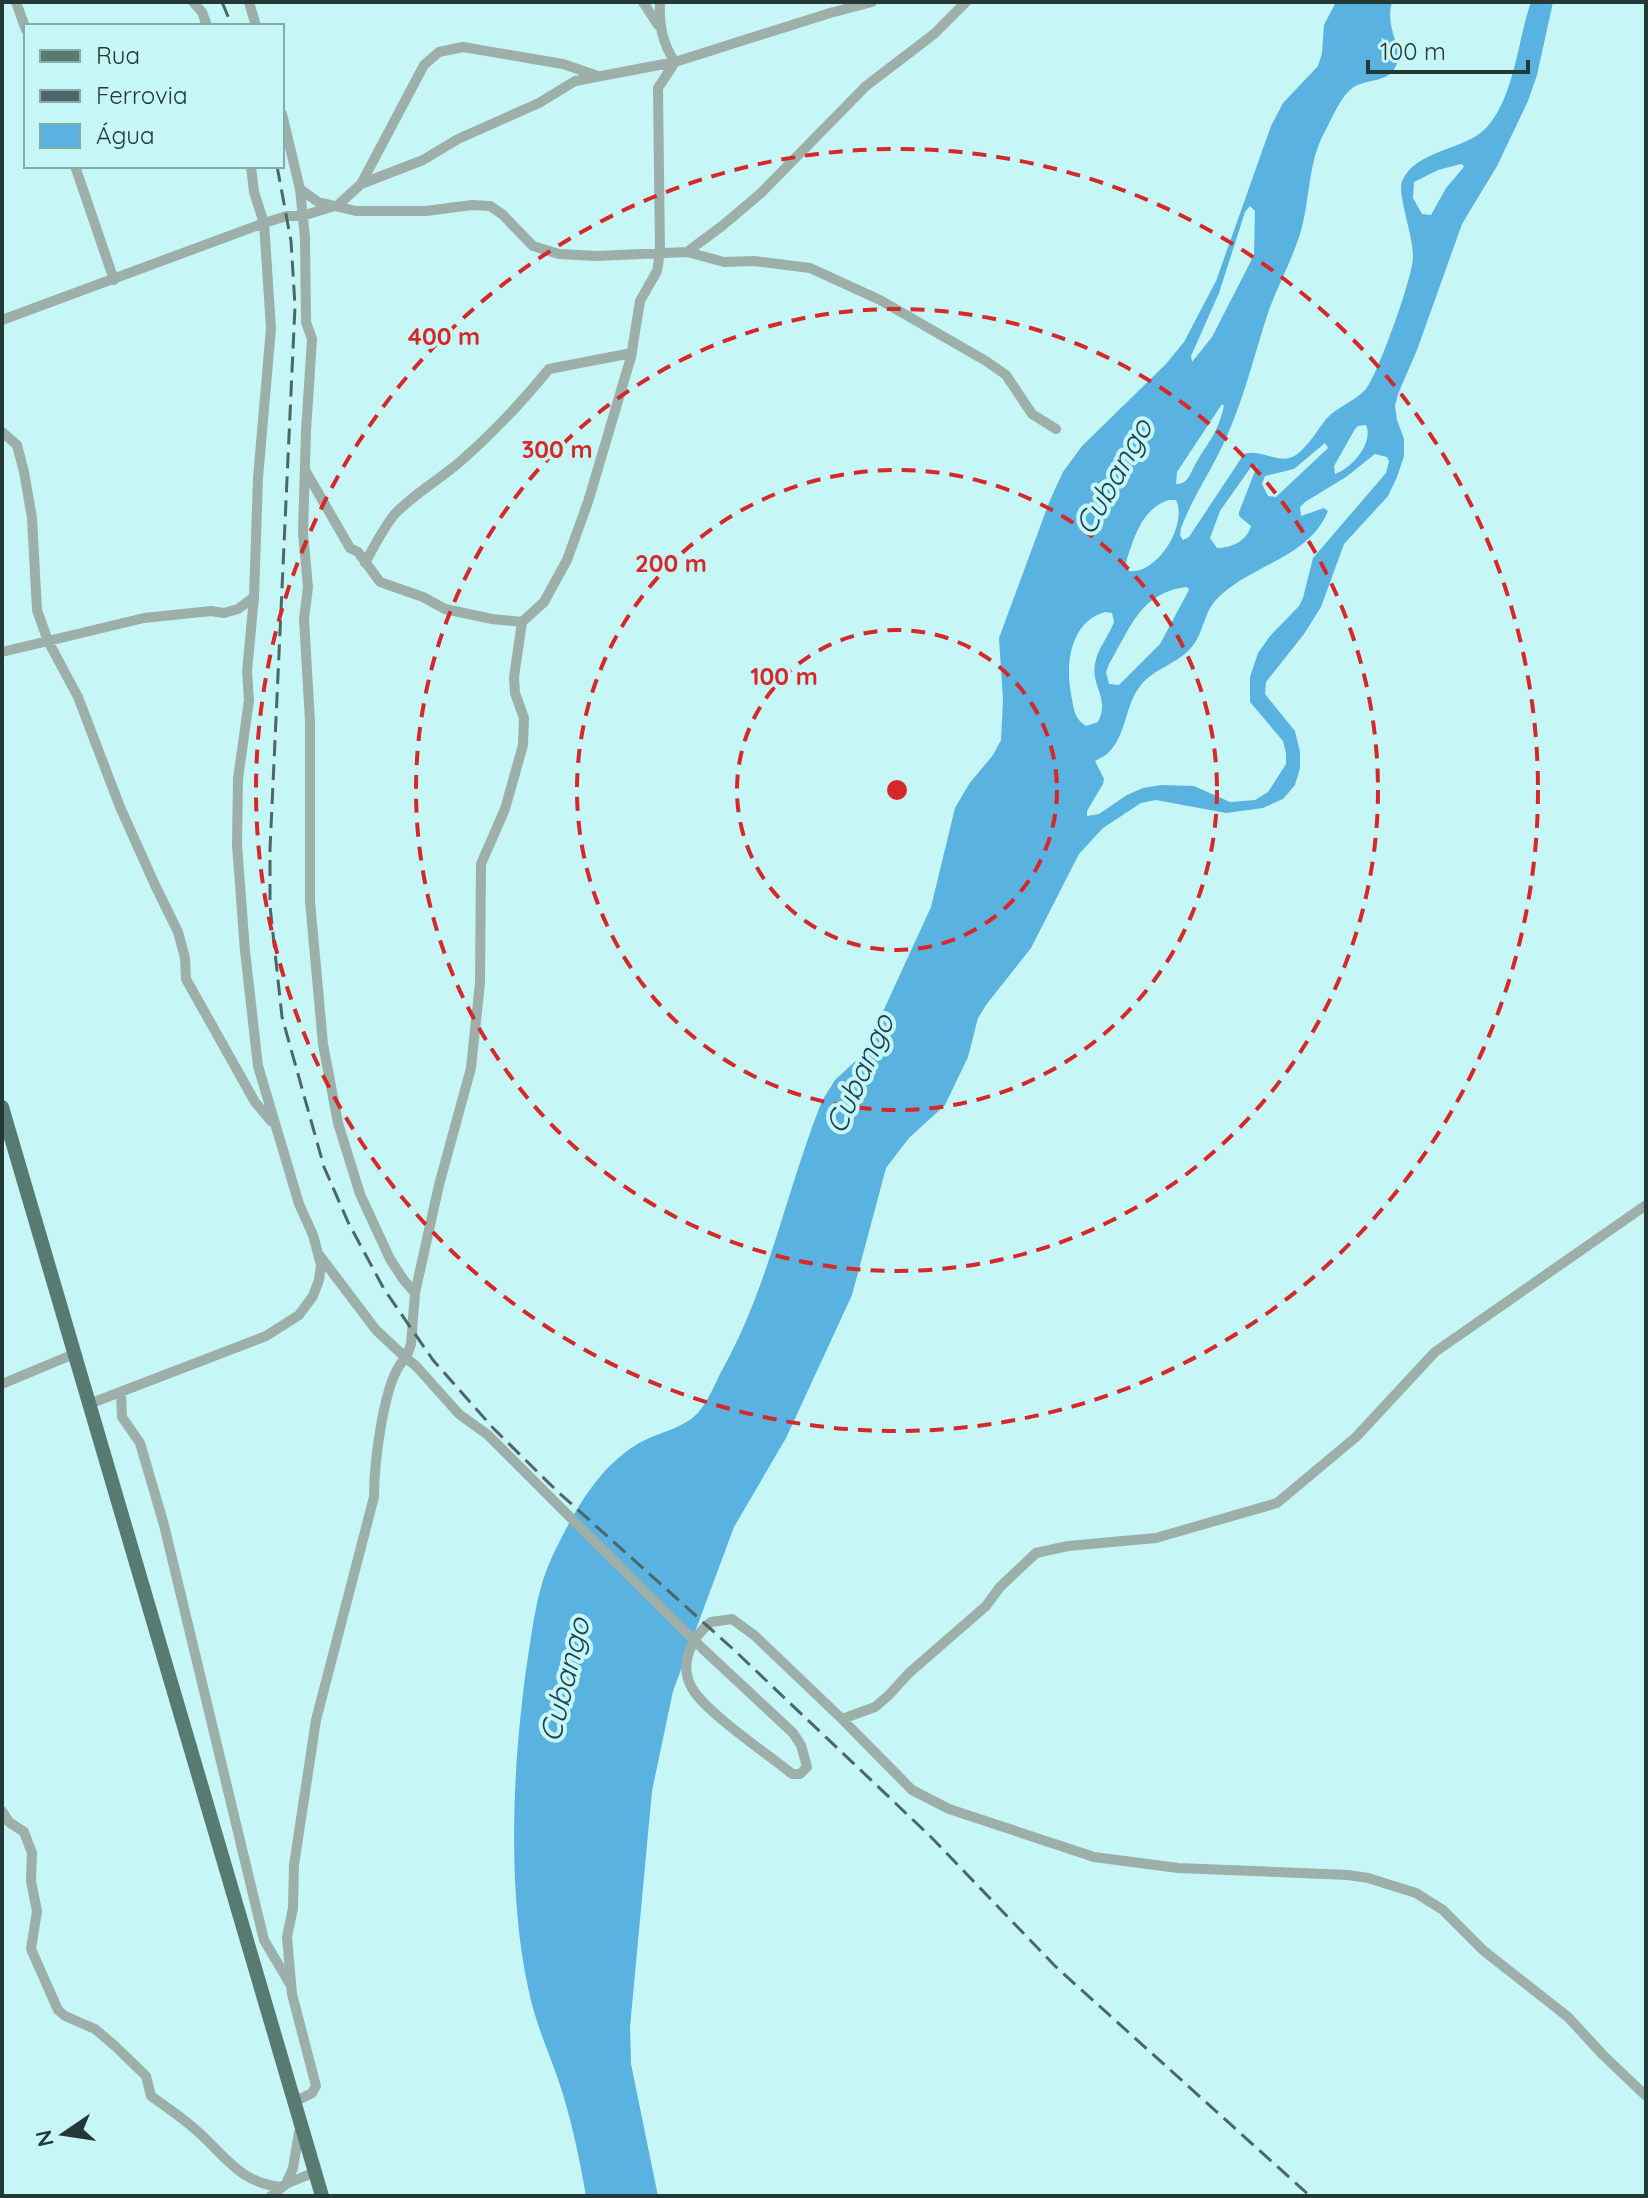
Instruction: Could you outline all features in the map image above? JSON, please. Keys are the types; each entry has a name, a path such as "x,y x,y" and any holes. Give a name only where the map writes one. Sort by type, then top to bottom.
{"main road":[{"path":"2,1107 322,2196"}],"street":[{"path":"16,2 24,24"},
{"path":"193,2 202,12 206,24"},
{"path":"249,2 255,24"},
{"path":"643,2 658,25 675,62"},
{"path":"658,25 660,2"},
{"path":"361,184 423,160 458,139 539,103 575,81 675,62 872,2"},
{"path":"687,252 761,193 866,86 934,34 966,2"},
{"path":"2,320 264,223 338,205 361,184 424,65 439,52 463,47 563,64 600,77"},
{"path":"284,2185 299,2141 296,2109 312,2093 316,2080 291,1986 287,1937 293,1908 294,1865 316,1720 374,1497 374,1472 388,1391 396,1369 406,1358 411,1344 415,1293 439,1185 471,1068 480,983 481,864 505,809 523,745 524,718 515,693 514,677 522,622 544,602 567,560 588,502 632,353 640,301 657,271 660,253 658,88 675,62"},
{"path":"284,122 300,189 306,322 312,339 303,533 308,587 304,619 310,721 310,901 323,1044 338,1123 360,1194 390,1259 415,1293"},
{"path":"76,168 114,280"},
{"path":"89,1404 266,1336 299,1315 313,1296 319,1280 318,1254 313,1235 299,1204 258,1066 237,845 238,779 249,700 247,672 254,597 258,478 271,328 264,223 254,192 251,168"},
{"path":"300,189 318,202 356,211 426,211 480,204 490,206 533,246 559,254 596,256 687,252 724,262 754,261 802,266 865,293 1006,375 1032,414 1056,429"},
{"path":"365,563 384,528 397,512 440,480 487,438 549,369 632,353"},
{"path":"2,432 17,445 22,463 32,518 37,610 48,641 78,697 120,807 178,932 185,958 186,979 255,1102 275,1126"},
{"path":"305,470 350,548 358,552 380,582 423,597 445,609 522,622"},
{"path":"2,652 144,618 211,611 224,613 238,609 254,597"},
{"path":"842,1719 875,1707 986,1606 1000,1587 1036,1553 1097,1542 1156,1538 1277,1503 1356,1437 1435,1352 1646,1205"},
{"path":"318,1254 376,1330 416,1366 459,1414 488,1435 564,1511 704,1650 793,1733 801,1745 807,1767 800,1774 792,1774 707,1706 692,1689 686,1670 687,1657 692,1643 706,1626 711,1622 726,1619 739,1623 842,1719 901,1781 920,1795 949,1809 1094,1857 1178,1868 1348,1875 1416,1893 1443,1910 1484,1951 1560,2009 1646,2096"},
{"path":"2,1384 74,1354"},
{"path":"121,1394 122,1417 140,1443 164,1525 264,1940 291,1986"},
{"path":"2,1811 9,1822 24,1832 32,1853 31,1881 37,1911 31,1949 58,2010 103,2035 146,2076 151,2096 194,2127 249,2179 266,2185 284,2185"},
{"path":"271,2196 284,2185 315,2172"}],"water":[{"name":"Cubango","path":"1336,2 1392,2 1390,12 1398,59 1387,76 1350,90 1322,137 1314,161 1299,237 1269,310 1233,421 1181,528 1183,540 1189,537 1244,454 1257,453 1283,459 1296,455 1327,418 1366,389 1401,305 1413,258 1402,181 1418,162 1478,135 1487,127 1496,115 1509,84 1531,2 1553,2 1528,101 1497,166 1462,224 1398,394 1395,406 1404,439 1404,456 1397,477 1388,496 1344,544 1321,607 1266,682 1265,694 1295,731 1300,768 1295,785 1283,799 1263,808 1226,813 1156,800 1141,803 1103,828 1079,854 1031,948 978,1018 968,1057 945,1105 909,1138 886,1168 852,1295 786,1438 734,1527 673,1691 652,1791 630,2027 631,2064 658,2196 586,2196 567,2108 531,1999 517,1906 514,1819 519,1732 533,1626 543,1580 569,1524 600,1476 643,1441 689,1421 712,1391 738,1340 765,1273 822,1101 835,1080 864,1053 931,907 955,808 1001,740 1003,700 999,638 1050,500 1063,472 1082,446 1166,364 1184,342 1216,281 1271,126 1283,103 1318,66 1324,25","holes":["1461,164 1464,166 1446,188 1431,215 1422,214 1413,198 1414,182 1438,170","1250,206 1255,211 1254,255 1212,337 1192,362 1191,356 1219,293 1245,212","1222,404 1221,416 1212,437 1189,477 1176,484 1177,472","1366,425 1367,439 1360,454 1335,474 1334,466 1355,429","1325,443 1328,448 1276,497 1268,496 1262,484 1265,476 1294,469","1375,454 1387,457 1386,473 1313,558 1299,606 1258,653 1250,677 1250,702 1283,741 1286,753 1286,764 1268,792 1255,800 1230,802 1194,786 1161,785 1143,788 1099,814 1087,816 1104,779 1095,761 1116,744 1141,685 1190,649 1211,607 1228,589 1292,552 1319,527 1328,511 1324,508 1301,516 1300,507 1346,477","1257,466 1239,512 1239,516 1251,526 1249,531 1238,543 1217,548 1210,538 1220,511 1251,467","1169,500 1176,500 1179,510 1174,535 1150,565 1129,571 1126,562 1132,543 1140,525 1152,510","1187,587 1189,590 1160,644 1119,685 1109,684 1106,672 1109,664 1147,604 1171,590","1105,612 1112,613 1114,622 1098,653 1094,672 1101,699 1101,714 1098,722 1086,726 1079,721 1073,707 1070,687 1070,661 1076,636 1093,618"]}],"railway":[{"path":"222,2 231,24"},
{"path":"277,168 291,241 295,306 270,906 282,1017 324,1167 348,1222 384,1289 433,1360 494,1429 931,1837 1055,1966 1310,2196"}]}
